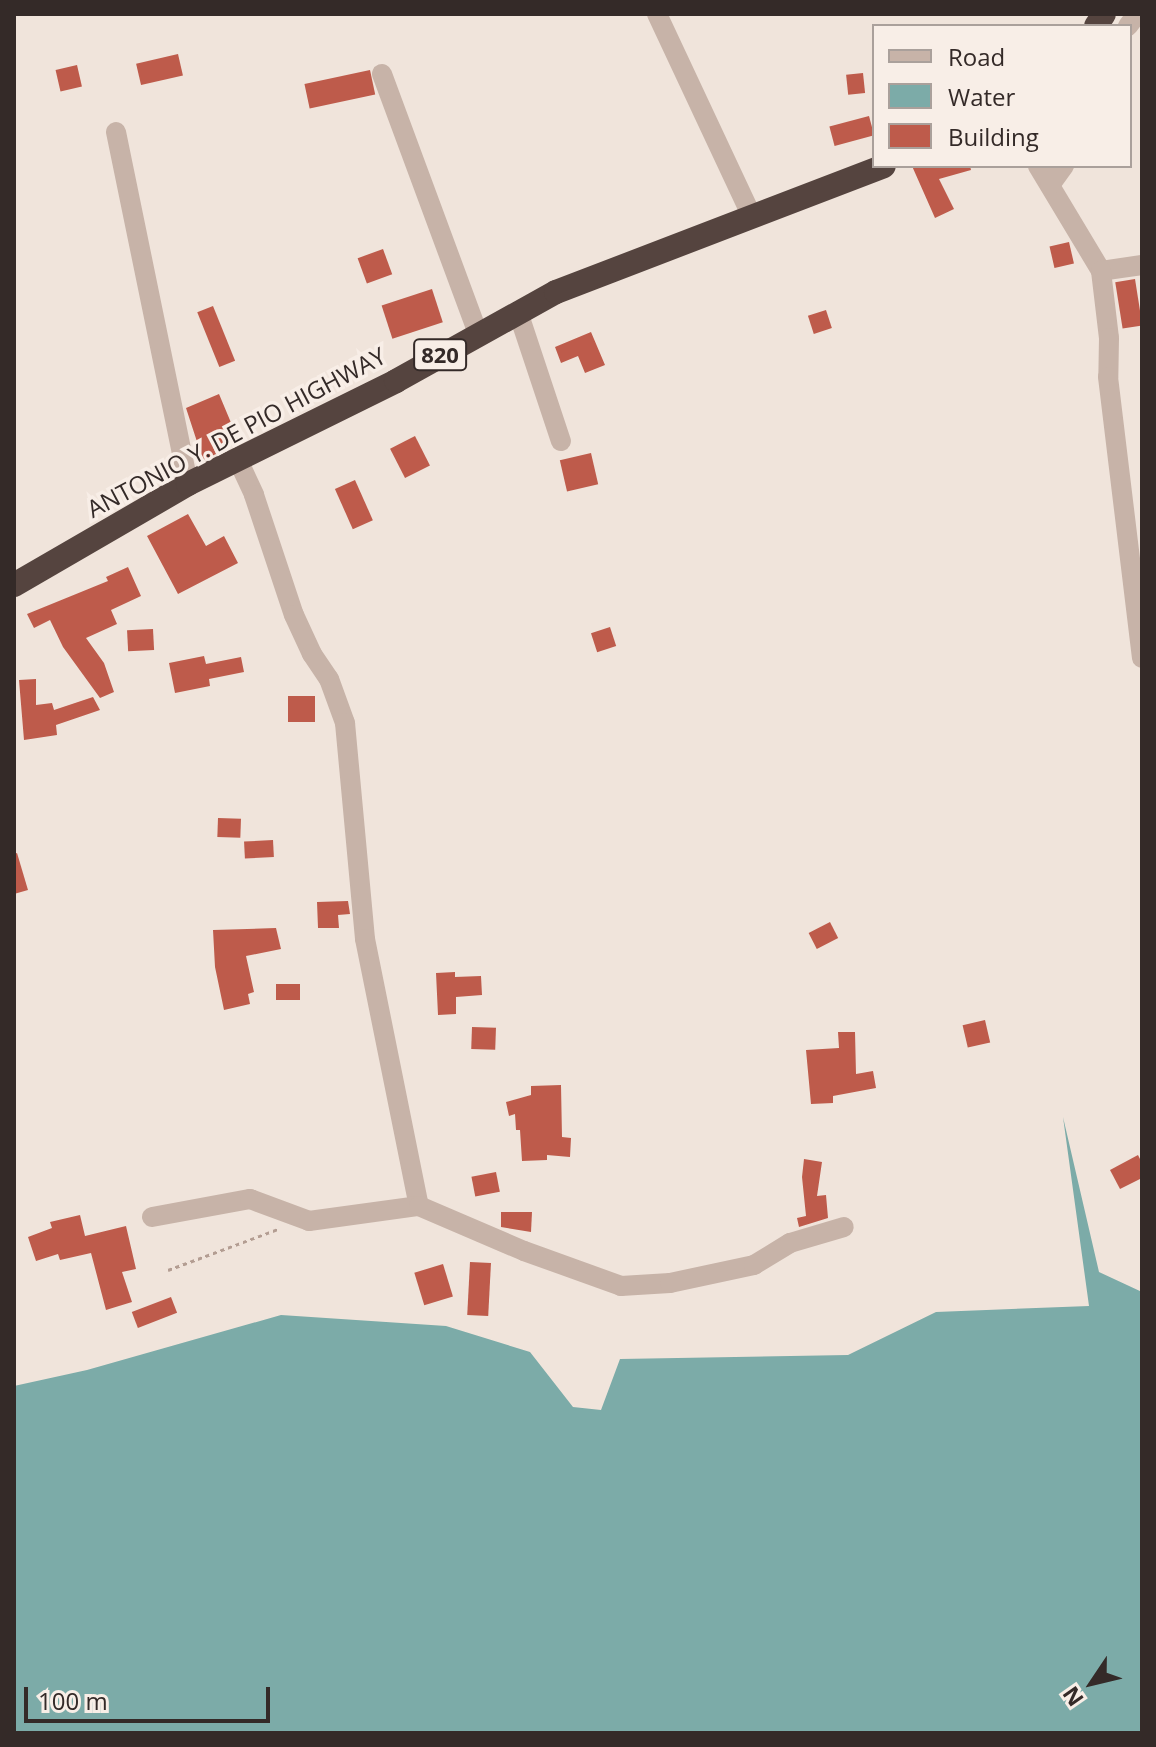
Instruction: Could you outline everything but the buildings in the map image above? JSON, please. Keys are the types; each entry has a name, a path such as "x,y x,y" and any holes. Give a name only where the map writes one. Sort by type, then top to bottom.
{"highway":[{"name":"ANTONIO Y. DE PIO HIGHWAY","path":"14,585 188,484 396,381 556,292 879,168"}],"street":[{"path":"657,14 752,217"},
{"path":"382,74 478,333"},
{"path":"116,132 188,484"},
{"path":"1039,168 1101,271 1109,338 1108,377 1142,658"},
{"path":"1050,185 1063,168"},
{"path":"1101,271 1142,265"},
{"path":"518,312 561,441"},
{"path":"238,460 254,495 294,615 312,654 329,679 345,723 365,939 419,1206"},
{"path":"152,1217 250,1199 309,1221 419,1206 524,1251 621,1286 670,1283 754,1265 790,1243 844,1227"}],"path":[{"path":"168,1270 254,1235 309,1221"}],"water":[{"path":"1063,1117 1099,1272 1142,1292 1142,1733 14,1733 14,1386 87,1370 281,1315 446,1326 530,1352 573,1407 601,1410 620,1359 848,1355 936,1312 1089,1306"}]}
